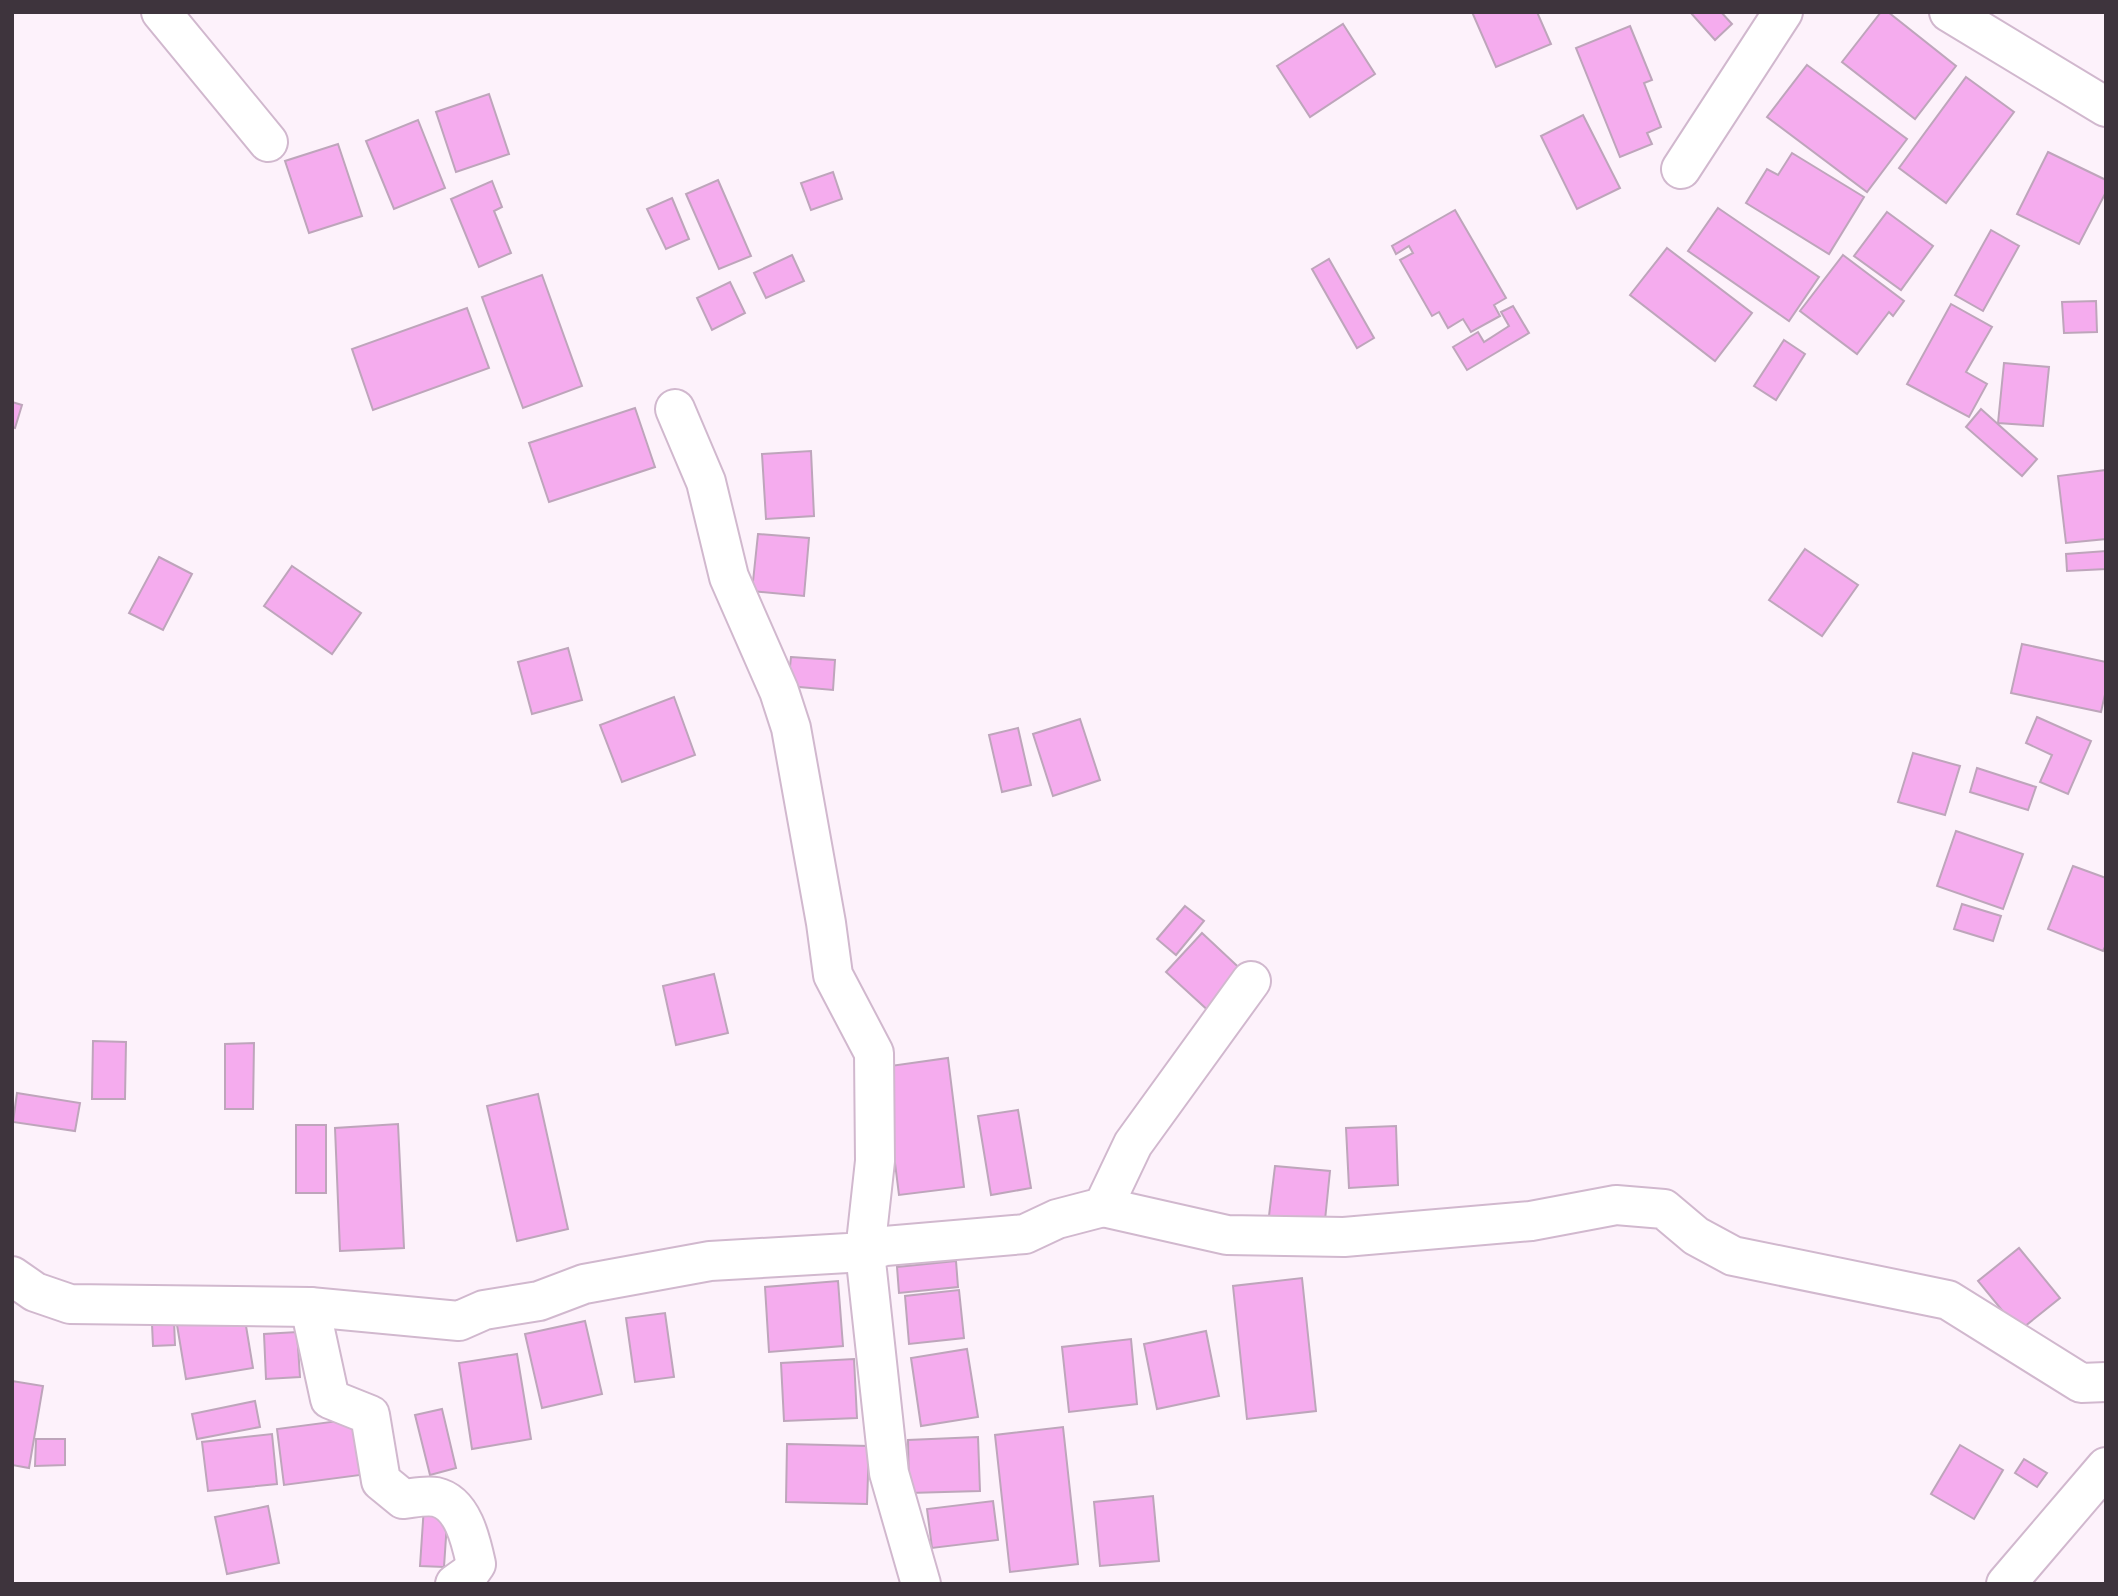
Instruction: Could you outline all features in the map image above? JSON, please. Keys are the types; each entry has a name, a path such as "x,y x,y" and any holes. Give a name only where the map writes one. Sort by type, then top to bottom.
{"street":[{"path":"161,12 268,142"},
{"path":"1681,169 1783,12"},
{"path":"1949,12 2106,107"},
{"path":"676,409 706,482 729,577 779,691 791,728 833,975 874,1054 875,1161 865,1252 889,1473 921,1584"},
{"path":"1103,1207 1133,1144 1251,981"},
{"path":"12,1276 35,1292 70,1304 310,1307 459,1321 484,1310 538,1301 583,1284 710,1261 865,1252 885,1246 1025,1234 1057,1219 1103,1207 1227,1235 1345,1237 1531,1221 1616,1205 1664,1209 1696,1236 1733,1256 1948,1300 2081,1383 2106,1382"},
{"path":"310,1307 330,1399 370,1415 381,1481 403,1499 434,1496 450,1503 469,1534 476,1564 475,1579"},
{"path":"2006,1584 2106,1467"}],"building":[{"path":"1472,12 1537,12 1551,44 1496,67"},
{"path":"1690,12 1721,12 1732,24 1715,40"},
{"path":"1881,12 1888,12 1956,66 1915,119 1842,62"},
{"path":"1343,24 1375,74 1310,117 1277,66"},
{"path":"1630,26 1652,80 1644,83 1661,127 1647,133 1652,144 1620,157 1576,48"},
{"path":"1807,65 1907,139 1867,192 1767,117"},
{"path":"1966,77 2014,112 1946,203 1899,168"},
{"path":"489,94 509,154 456,172 436,112"},
{"path":"1583,115 1620,188 1577,209 1541,136"},
{"path":"418,120 445,188 394,209 366,141"},
{"path":"338,144 362,216 309,233 285,161"},
{"path":"2048,152 2106,180 2106,192 2079,244 2017,214"},
{"path":"1792,153 1864,197 1829,254 1746,203 1767,169 1778,175"},
{"path":"833,172 842,199 811,210 801,183"},
{"path":"718,180 751,256 719,269 686,194"},
{"path":"492,181 502,207 494,211 511,253 479,267 451,199"},
{"path":"672,198 689,239 666,249 647,209"},
{"path":"1718,208 1819,277 1789,321 1688,251"},
{"path":"1455,210 1506,298 1494,305 1500,316 1471,332 1463,319 1448,328 1439,312 1432,316 1400,260 1413,253 1409,246 1396,254 1392,246"},
{"path":"1887,212 1933,246 1901,290 1854,256"},
{"path":"1991,230 2019,246 1983,311 1955,295"},
{"path":"1667,248 1752,313 1715,361 1630,295"},
{"path":"792,255 804,281 766,298 754,273"},
{"path":"1843,255 1904,301 1893,316 1889,312 1857,354 1800,311"},
{"path":"1329,259 1374,338 1357,348 1312,269"},
{"path":"542,275 582,386 523,408 482,297"},
{"path":"730,282 745,313 712,330 697,298"},
{"path":"2096,301 2097,332 2064,333 2062,302"},
{"path":"1951,304 1992,327 1966,372 1987,384 1969,417 1907,384"},
{"path":"1513,306 1529,333 1467,370 1453,347 1478,332 1484,342 1509,326 1501,312"},
{"path":"467,308 489,368 373,410 352,349"},
{"path":"1784,340 1805,354 1776,400 1754,386"},
{"path":"2004,363 2049,367 2043,426 1998,423"},
{"path":"12,402 22,405 15,428 12,427"},
{"path":"635,408 655,467 549,502 529,443"},
{"path":"1981,409 2037,459 2022,476 1966,427"},
{"path":"811,451 814,516 766,519 762,454"},
{"path":"2106,470 2106,539 2066,543 2058,476"},
{"path":"758,534 809,538 804,596 752,591"},
{"path":"1805,549 1858,585 1822,636 1769,600"},
{"path":"2106,551 2106,569 2067,571 2066,554"},
{"path":"159,557 192,574 163,630 129,613"},
{"path":"292,566 361,613 332,654 264,606"},
{"path":"2022,644 2106,662 2106,690 2101,712 2011,693"},
{"path":"568,648 582,700 532,714 518,662"},
{"path":"791,657 835,660 833,690 788,686"},
{"path":"674,697 695,755 622,782 600,725"},
{"path":"2037,717 2091,741 2068,794 2040,782 2052,755 2026,743"},
{"path":"1080,719 1100,780 1053,796 1033,734"},
{"path":"1018,728 1031,785 1002,792 989,735"},
{"path":"1913,753 1960,766 1945,815 1898,802"},
{"path":"1977,768 2036,787 2028,810 1970,792"},
{"path":"1956,831 2023,854 2003,909 1937,886"},
{"path":"2073,866 2106,878 2106,945 2103,951 2048,929"},
{"path":"1962,904 2001,916 1993,941 1954,929"},
{"path":"1185,906 1204,921 1176,955 1157,939"},
{"path":"1202,933 1248,976 1212,1014 1166,972"},
{"path":"714,974 728,1033 676,1045 663,986"},
{"path":"93,1041 126,1042 125,1099 92,1099"},
{"path":"254,1043 253,1109 225,1109 225,1044"},
{"path":"948,1058 964,1187 899,1195 883,1067"},
{"path":"17,1093 80,1103 75,1131 13,1122"},
{"path":"538,1094 568,1229 517,1241 487,1106"},
{"path":"1018,1110 1031,1188 991,1195 978,1116"},
{"path":"398,1124 404,1248 340,1251 335,1128"},
{"path":"296,1125 326,1125 326,1193 296,1193"},
{"path":"1396,1126 1398,1185 1349,1188 1346,1128"},
{"path":"1275,1166 1330,1171 1324,1230 1268,1224"},
{"path":"2019,1248 2060,1298 2019,1331 1978,1281"},
{"path":"956,1261 958,1287 899,1293 897,1267"},
{"path":"1302,1278 1316,1411 1247,1419 1233,1286"},
{"path":"838,1281 843,1346 769,1352 765,1287"},
{"path":"959,1290 964,1338 909,1344 905,1296"},
{"path":"665,1313 674,1377 635,1382 626,1318"},
{"path":"244,1314 253,1368 186,1379 177,1325"},
{"path":"174,1321 175,1345 153,1346 152,1324"},
{"path":"585,1321 602,1394 542,1408 525,1334"},
{"path":"1206,1331 1219,1396 1157,1409 1144,1344"},
{"path":"297,1332 300,1377 266,1379 264,1334"},
{"path":"1131,1339 1137,1404 1069,1412 1062,1347"},
{"path":"967,1349 978,1417 921,1426 911,1358"},
{"path":"517,1354 531,1439 472,1449 459,1363"},
{"path":"854,1359 857,1418 784,1421 781,1363"},
{"path":"12,1381 43,1386 29,1468 12,1465"},
{"path":"255,1401 260,1427 197,1439 192,1414"},
{"path":"442,1409 456,1468 430,1475 415,1415"},
{"path":"361,1418 368,1474 284,1485 277,1429"},
{"path":"1063,1427 1078,1564 1010,1572 995,1435"},
{"path":"272,1434 277,1484 208,1491 202,1442"},
{"path":"978,1437 980,1491 909,1493 908,1440"},
{"path":"36,1439 65,1439 65,1465 35,1466"},
{"path":"787,1444 869,1446 867,1504 786,1502"},
{"path":"1960,1445 2003,1470 1974,1519 1931,1494"},
{"path":"2024,1459 2047,1473 2037,1487 2015,1473"},
{"path":"1153,1496 1159,1561 1100,1566 1094,1502"},
{"path":"993,1501 998,1540 932,1548 927,1509"},
{"path":"268,1506 279,1563 227,1574 215,1517"},
{"path":"424,1506 448,1507 444,1567 420,1566"}]}
